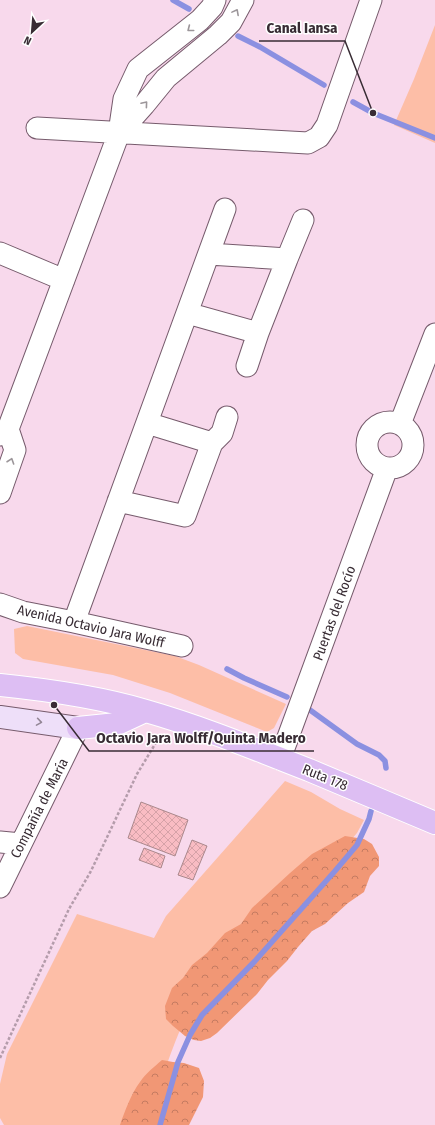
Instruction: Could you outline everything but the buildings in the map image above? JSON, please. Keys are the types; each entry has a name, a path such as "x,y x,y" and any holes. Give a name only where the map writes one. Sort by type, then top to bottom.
{"main road":[{"path":"0,685 62,693 116,704 170,718"},
{"path":"78,728 117,724 145,711"},
{"name":"Ruta 178","path":"170,718 214,733 435,822"}],"street":[{"path":"0,493 15,450 3,430 64,280 119,133 124,99 138,70 200,20 212,8 215,0"},
{"path":"119,133 166,78 231,22 243,0"},
{"path":"37,128 308,143 319,137 327,125 371,0"},
{"path":"74,622 225,209"},
{"path":"247,366 258,333 304,220"},
{"path":"0,253 64,280"},
{"path":"209,254 287,259"},
{"path":"187,314 258,333"},
{"path":"400,424 435,334"},
{"path":"118,501 185,516 212,443 222,433 228,417"},
{"path":"385,422 393,422 400,424 410,432 414,443 412,455 408,460 399,467 387,468 373,461 367,446 368,438 377,426 385,422"},
{"path":"147,423 212,443"},
{"name":"Puertas del Rocío","path":"280,759 387,468"},
{"name":"Avenida Octavio Jara Wolff","path":"0,604 23,612 182,646"},
{"path":"0,716 78,728"},
{"name":"Compañía de María","path":"0,887 78,728"},
{"path":"0,842 21,844"}],"path":[{"path":"0,1058 69,909 91,871 137,774 170,718"}],"shaded area":[{"path":"435,25 435,143 394,125"},
{"path":"27,626 175,656 199,665 286,704 274,728 267,732 170,693 113,675 23,659 15,653 14,629"},
{"path":"285,781 311,792 340,809 364,820 357,833 293,907 180,1030 155,1101 149,1125 4,1125 0,1118 0,1084 7,1054 77,914 154,938 166,916"}],"green space":[{"path":"345,836 364,839 372,844 379,857 379,866 370,876 364,892 348,903 325,924 312,931 257,994 210,1038 201,1041 194,1040 185,1036 173,1026 166,1019 165,1006 172,988 183,978 192,965 207,953 225,933 241,924 252,908 312,854"},
{"path":"162,1060 184,1063 199,1068 204,1081 203,1097 189,1125 120,1125 128,1103 137,1086 147,1073"}],"waterway":[{"path":"173,0 189,9"},
{"path":"238,36 260,47 324,85"},
{"path":"353,102 373,113 435,138"},
{"path":"227,669 287,697"},
{"path":"310,710 357,744 379,755 385,761 386,768"},
{"path":"160,1125 178,1062 190,1035 202,1015 255,961 357,845 371,811"}],"place":[{"name":"Canal Iansa","path":"373,113"},
{"name":"Octavio Jara Wolff/Quinta Madero","path":"54,705"}]}
